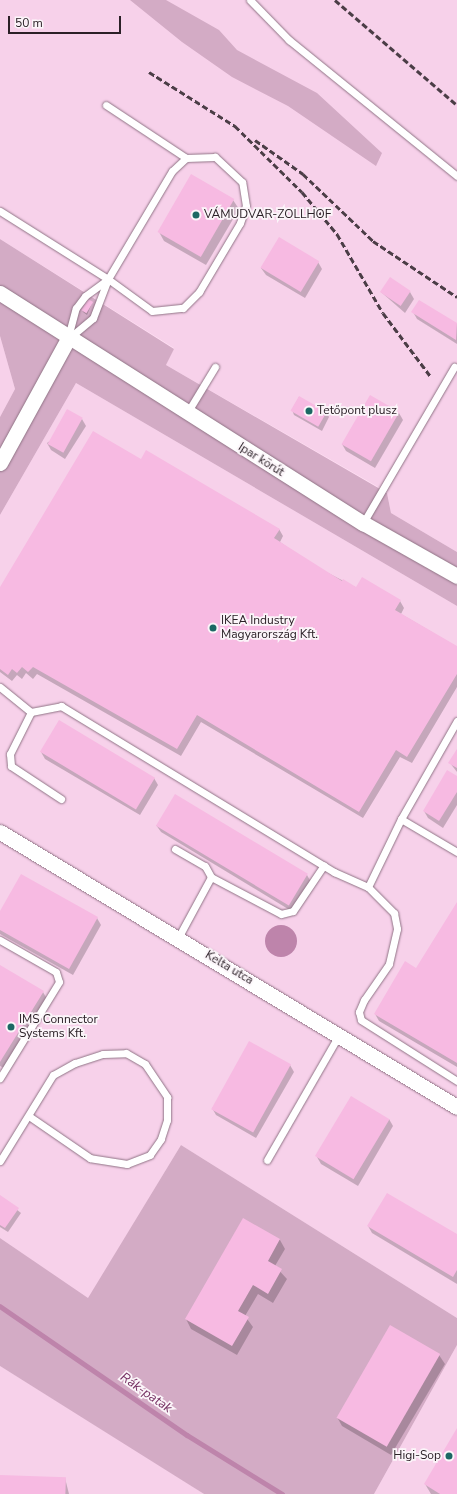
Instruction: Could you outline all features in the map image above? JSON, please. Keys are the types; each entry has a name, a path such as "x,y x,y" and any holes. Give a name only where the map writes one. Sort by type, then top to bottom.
{"street":[{"name":"Ipar körút","path":"0,293 68,339 363,523 457,576"},
{"path":"0,463 68,339"},
{"name":"Kelta utca","path":"0,832 340,1035 457,1107"}],"lane":[{"path":"250,0 289,40 457,176"},
{"path":"0,211 108,279 152,311 183,308 199,292 240,223 246,206 242,182 215,157 186,158 106,105"},
{"path":"68,339 92,318 108,279 172,171 186,158"},
{"path":"68,339 76,308 85,296 108,279"},
{"path":"187,414 215,367"},
{"path":"363,523 454,367"},
{"path":"0,687 31,712"},
{"path":"31,712 61,706 324,865 368,887 394,913 396,929 390,964 364,1000 359,1012 361,1020 457,1081"},
{"path":"31,712 10,754 11,766 61,798"},
{"path":"368,887 401,819 457,721"},
{"path":"401,819 457,852"},
{"path":"175,849 205,866 211,877 281,914 293,911 324,865"},
{"path":"178,938 211,877"},
{"path":"0,940 56,972 59,982 0,1078"},
{"path":"267,1160 340,1035"},
{"path":"0,1161 53,1075 75,1063 103,1054 126,1054 144,1064 167,1097 167,1120 161,1139 150,1154 128,1164 90,1158 29,1116"}],"shaded area":[{"path":"0,0 457,0 457,552 391,513 387,492 166,365 174,348 0,239"},
{"path":"130,0 166,0 219,30 237,50 317,93 382,153 376,166 288,106 232,77 182,42"},
{"path":"0,239 174,349 166,365 387,493 391,513 457,552 457,606 76,383 0,515 0,417 15,389 0,336"},
{"path":"0,336 15,389 0,417"},
{"path":"76,383 457,606 457,1318 181,1145 88,1299 0,1238 0,515"},
{"path":"278,925 284,925 293,929 297,941 293,953 284,957 278,957 269,953 265,944 265,938 269,929"},
{"path":"181,1145 457,1318 457,1345 374,1494 204,1494 0,1366 0,1238 88,1298"},
{"path":"457,1345 457,1494 374,1494 447,1363"},
{"path":"0,1366 155,1462 204,1494 0,1494"}],"building":[{"name":"VÁMUDVAR-ZOLLHOF","path":"191,174 234,199 201,257 158,232"},
{"path":"279,237 319,261 301,292 260,268"},
{"path":"390,277 411,291 401,306 380,292"},
{"path":"88,299 93,302 86,313 81,310"},
{"path":"419,300 457,323 456,340 411,312"},
{"path":"370,395 399,412 371,461 342,444"},
{"name":"Tetőpont plusz","path":"299,396 327,412 318,427 290,411"},
{"path":"67,409 83,418 63,453 48,444"},
{"name":"IKEA Industry Magyarország Kft.","path":"93,431 141,459 146,450 280,529 274,538 342,581 343,579 356,587 362,577 401,600 395,610 457,646 457,674 407,757 396,750 359,812 197,715 177,749 33,667 28,672 22,667 17,673 12,669 8,675 0,669 0,587"},
{"path":"59,720 155,778 136,809 40,752"},
{"path":"457,749 457,768 448,763"},
{"path":"447,770 457,776 457,792 439,821 423,811"},
{"path":"175,794 308,874 289,906 156,826"},
{"path":"21,874 98,917 69,969 0,930 0,911"},
{"path":"457,902 457,1063 374,1014 405,961 416,968"},
{"name":"IMS Connector Systems Kft.","path":"0,965 44,991 0,1062"},
{"path":"249,1041 291,1064 253,1132 211,1109"},
{"path":"351,1096 390,1119 354,1179 315,1156"},
{"path":"387,1193 457,1234 457,1270 453,1277 367,1226"},
{"path":"0,1195 19,1208 5,1228 0,1225"},
{"path":"243,1218 280,1239 268,1261 282,1269 268,1294 253,1285 238,1311 249,1317 232,1346 185,1319"},
{"path":"390,1325 440,1354 387,1447 336,1418"},
{"name":"Higi-Sop","path":"457,1428 457,1494 440,1494 424,1484"},
{"path":"0,1475 66,1477 65,1494 0,1494"}],"waterway":[{"name":"Rák-patak","path":"0,1306 187,1435 282,1494"}],"railway":[{"path":"335,0 457,105"},
{"path":"149,72 235,126 302,192 337,234 383,313 431,377"},
{"path":"255,140 303,174 373,241 457,297"}],"place":[{"name":"VÁMUDVAR-ZOLLHOF","path":"196,215"},
{"name":"Tetőpont plusz","path":"309,411"},
{"name":"IKEA Industry Magyarország Kft.","path":"213,628"},
{"name":"IMS Connector Systems Kft.","path":"11,1027"},
{"name":"Higi-Sop","path":"449,1456"}]}
